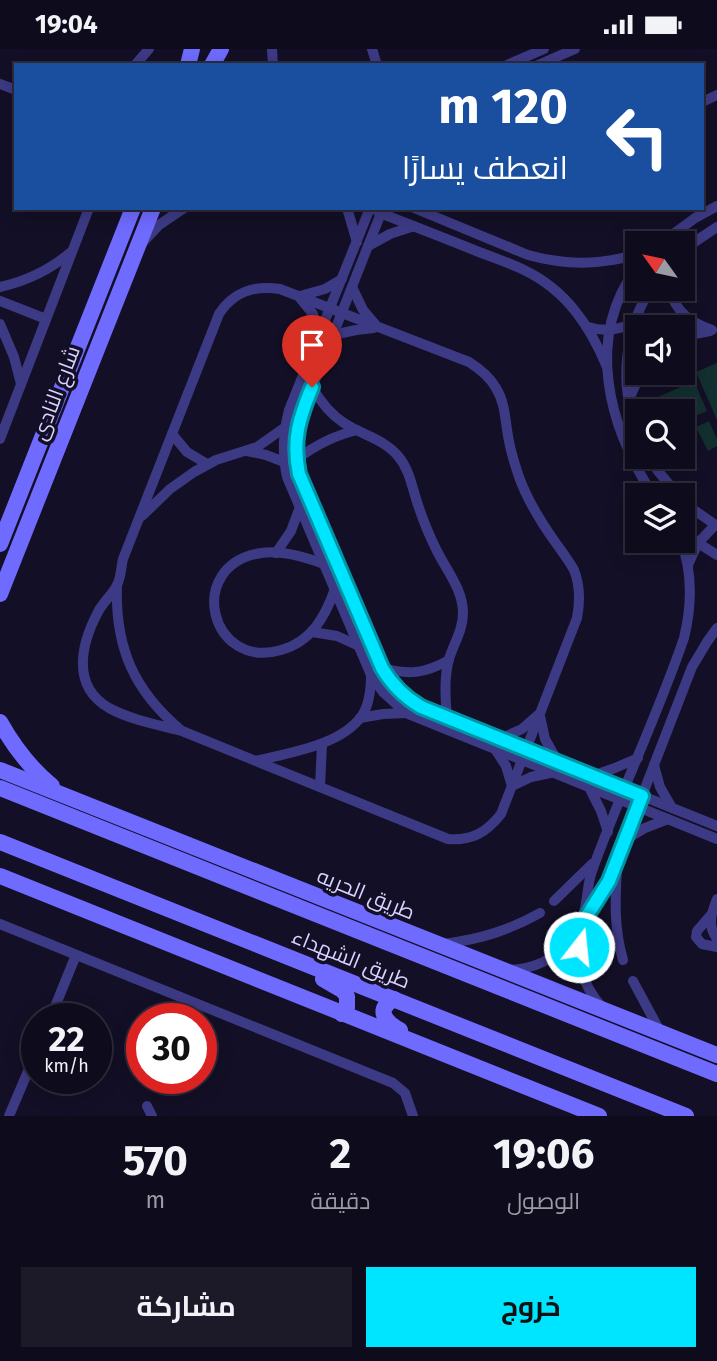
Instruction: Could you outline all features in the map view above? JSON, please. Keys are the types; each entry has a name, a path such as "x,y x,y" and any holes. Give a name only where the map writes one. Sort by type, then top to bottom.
{"street":[{"path":"137,63 150,49"},
{"path":"511,63 544,49"},
{"path":"542,63 567,51"},
{"path":"677,231 717,206"},
{"path":"0,439 88,210"},
{"name":"شارع النادى","path":"0,544 132,210"},
{"name":"شارع النادى","path":"0,594 152,210"},
{"path":"138,246 159,225 181,210"},
{"path":"348,210 357,242"},
{"path":"374,210 357,242 289,410 284,428 284,462 287,477 372,675 390,699 406,713"},
{"path":"375,210 369,246 298,426 296,460 304,488 382,668 395,687 412,701 498,744 512,786"},
{"path":"377,210 523,269 548,285 570,304 588,327 607,367"},
{"path":"419,210 542,259 570,263 614,261 625,258"},
{"path":"369,246 390,234 414,226"},
{"path":"695,242 717,227"},
{"path":"0,287 40,274 73,250"},
{"path":"614,261 625,267"},
{"path":"298,296 325,289 342,279"},
{"path":"352,287 363,310 380,328"},
{"path":"117,586 98,612 87,636 82,661 90,689 107,707 182,731 448,839 480,834 501,814 577,618 579,591 574,571 529,501 511,451 501,399 488,377 469,362 280,289 258,288 229,301 219,314 138,520 123,559 117,586 118,627 130,667 152,702 182,731"},
{"path":"625,290 618,300 609,330 607,367 612,401 625,444 646,483"},
{"path":"298,296 313,314 319,336"},
{"path":"0,300 46,319"},
{"path":"673,301 687,318 714,330"},
{"path":"90,316 97,324 107,321"},
{"path":"0,324 14,357 21,386"},
{"path":"588,327 609,330 625,327"},
{"path":"333,335 380,328"},
{"path":"695,333 714,330"},
{"path":"81,339 91,338 98,345"},
{"path":"627,385 628,399"},
{"path":"628,399 635,385"},
{"path":"312,387 320,401 343,423 385,443 402,460 427,529 457,587 463,617 462,627 449,660 445,689 447,717"},
{"path":"138,520 170,489 207,464 267,442 284,428"},
{"path":"296,460 324,440 357,430"},
{"path":"172,434 187,452 207,464"},
{"path":"247,451 266,454 284,462"},
{"path":"657,469 668,483"},
{"path":"276,553 291,531 300,507"},
{"path":"688,565 698,543 716,525 695,509"},
{"path":"695,541 717,555"},
{"path":"324,564 276,553 249,556 226,571 218,582 213,603 215,617 221,630 241,648 263,653 277,652 290,648 312,632 335,589"},
{"path":"506,971 520,970 540,963 558,952 569,942 583,917 589,881 684,638 690,604 688,565 684,553"},
{"path":"604,1010 587,988 580,968 579,947 585,919 606,887 692,667 717,628"},
{"path":"312,632 337,636 359,646"},
{"path":"382,668 399,673 416,673 433,669 449,660"},
{"path":"256,761 322,744 349,728 360,718 369,697 372,675"},
{"path":"360,718 406,713 498,744 670,813 716,836"},
{"path":"498,744 522,729 540,713"},
{"path":"540,713 545,739 555,767"},
{"path":"0,722 21,755 49,784 65,796"},
{"path":"320,787 322,744"},
{"path":"590,781 638,758"},
{"path":"654,765 670,813"},
{"path":"512,786 555,767"},
{"name":"طريق الحريه","path":"0,770 437,945 480,970 506,971 717,1055"},
{"path":"590,781 608,832"},
{"name":"طريق الحريه","path":"0,788 480,970 622,1036 717,1074"},
{"path":"625,840 670,813"},
{"name":"طريق الشهداء","path":"0,842 686,1116"},
{"path":"554,901 597,859"},
{"path":"617,860 615,921 623,960"},
{"path":"0,876 599,1116"},
{"path":"717,899 696,937 702,944 717,947"},
{"path":"437,945 501,932 540,913"},
{"path":"710,916 710,926 717,939"},
{"path":"0,924 393,1083 405,1093 413,1116"},
{"path":"56,1003 76,955"},
{"path":"306,964 312,972 345,993 348,1004 342,1014"},
{"path":"633,981 661,1033"},
{"path":"394,999 386,1005 385,1019 417,1042"},
{"path":"622,1036 628,1020"},
{"path":"9,1116 21,1088"}],"green space":[{"path":"717,363 717,420 696,372"},
{"path":"695,383 707,411 695,416 695,399 654,399"},
{"path":"709,421 717,439 717,446 708,451 696,427"}],"route":[{"path":"312,387 295,443 299,474 382,668 395,687 421,707 642,796 609,881 585,919 579,947"}]}
